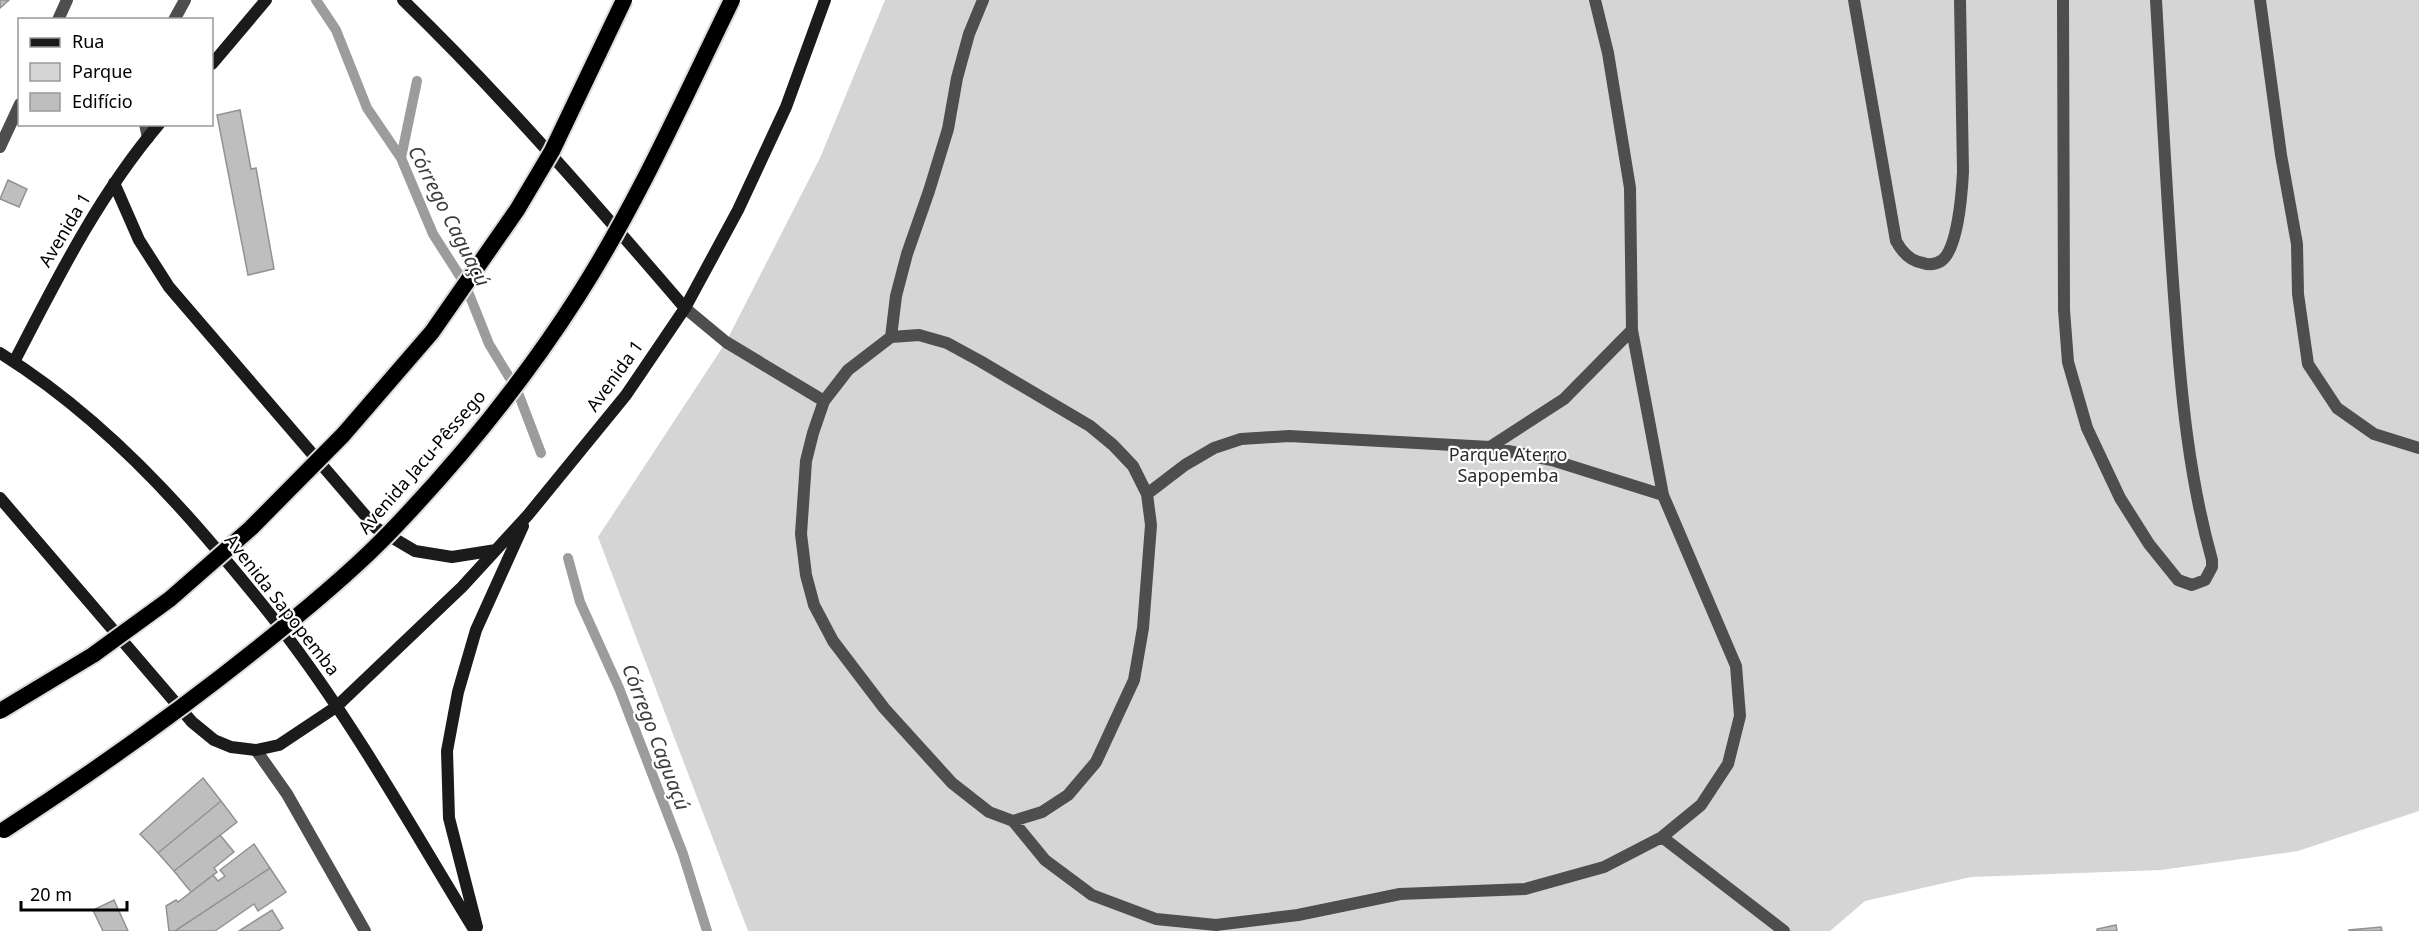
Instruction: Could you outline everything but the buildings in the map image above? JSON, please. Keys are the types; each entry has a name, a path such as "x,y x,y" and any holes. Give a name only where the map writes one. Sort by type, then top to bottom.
{"highway":[{"path":"0,711 93,655 170,599 250,528 343,435 432,332 518,210 552,151 624,0"},
{"name":"Avenida Jacu-Pêssego","path":"4,830 96,770 223,677 333,586 392,530 444,471 526,370 579,295 651,168 732,0"}],"main road":[{"path":"403,0 511,110 684,308"},
{"name":"Avenida 1","path":"256,750 279,745 336,707 462,587 528,515 626,395 684,308 738,210 786,107 825,0"},
{"path":"213,63 265,1"},
{"name":"Avenida 1","path":"15,362 61,269 114,183 157,126"},
{"path":"114,183 140,240 169,286 376,528 415,551 452,557 496,550"},
{"name":"Avenida Sapopemba","path":"0,353 102,429 129,453 175,500 252,590 293,644 336,707 477,931"},
{"path":"0,498 192,722 214,740 231,747 256,750"},
{"path":"477,931 449,818 447,752 459,692 476,630 528,515"}],"street":[{"path":"59,18 67,0"},
{"path":"175,18 185,0"},
{"path":"891,337 896,296 907,254 948,129 957,78 969,34 983,0"},
{"path":"1013,821 1042,812 1068,795 1096,762 1134,680 1143,628 1151,525 1147,494 1133,466 1113,445 1080,420 947,343 919,335 891,337 848,370 824,401 813,433 807,461 801,534 806,575 814,606 833,641 884,708 952,783 989,812 1013,821 1045,860 1092,895 1156,920 1216,925 1298,915 1400,894 1525,889 1604,867 1662,837 1701,805 1728,764 1740,716 1736,666 1663,495 1632,330 1630,188 1608,53 1595,0"},
{"path":"1854,0 1896,241 1902,252 1920,263 1929,264 1942,261 1949,251 1961,197 1963,172 1960,0"},
{"path":"2063,0 2064,298 2068,362 2087,428 2120,498 2149,544 2178,580 2192,585 2205,580 2212,560 2199,517 2183,416 2169,237 2156,0"},
{"path":"2259,0 2297,244 2298,294 2308,364 2337,408 2374,434 2419,448"},
{"path":"0,147 18,108"},
{"path":"145,126 148,138"},
{"path":"684,308 726,342 824,401"},
{"path":"1490,447 1564,399 1632,330"},
{"path":"1147,494 1185,465 1214,448 1240,439 1289,436 1490,447 1555,460 1663,495"},
{"path":"256,750 287,794 365,931"},
{"path":"1662,837 1784,931"}],"green space":[{"name":"Parque Aterro Sapopemba","path":"885,0 2419,0 2419,811 2298,851 2161,870 1971,877 1865,901 1830,931 748,931 598,537 726,342 820,158"}],"waterway":[{"name":"Córrego Caguaçú","path":"316,0 336,30 367,108 401,158 433,234 465,284 489,344 517,390 541,453"},
{"path":"401,158 417,81"},
{"name":"Córrego Caguaçú","path":"568,558 580,602 619,688 683,854 707,931"}]}
